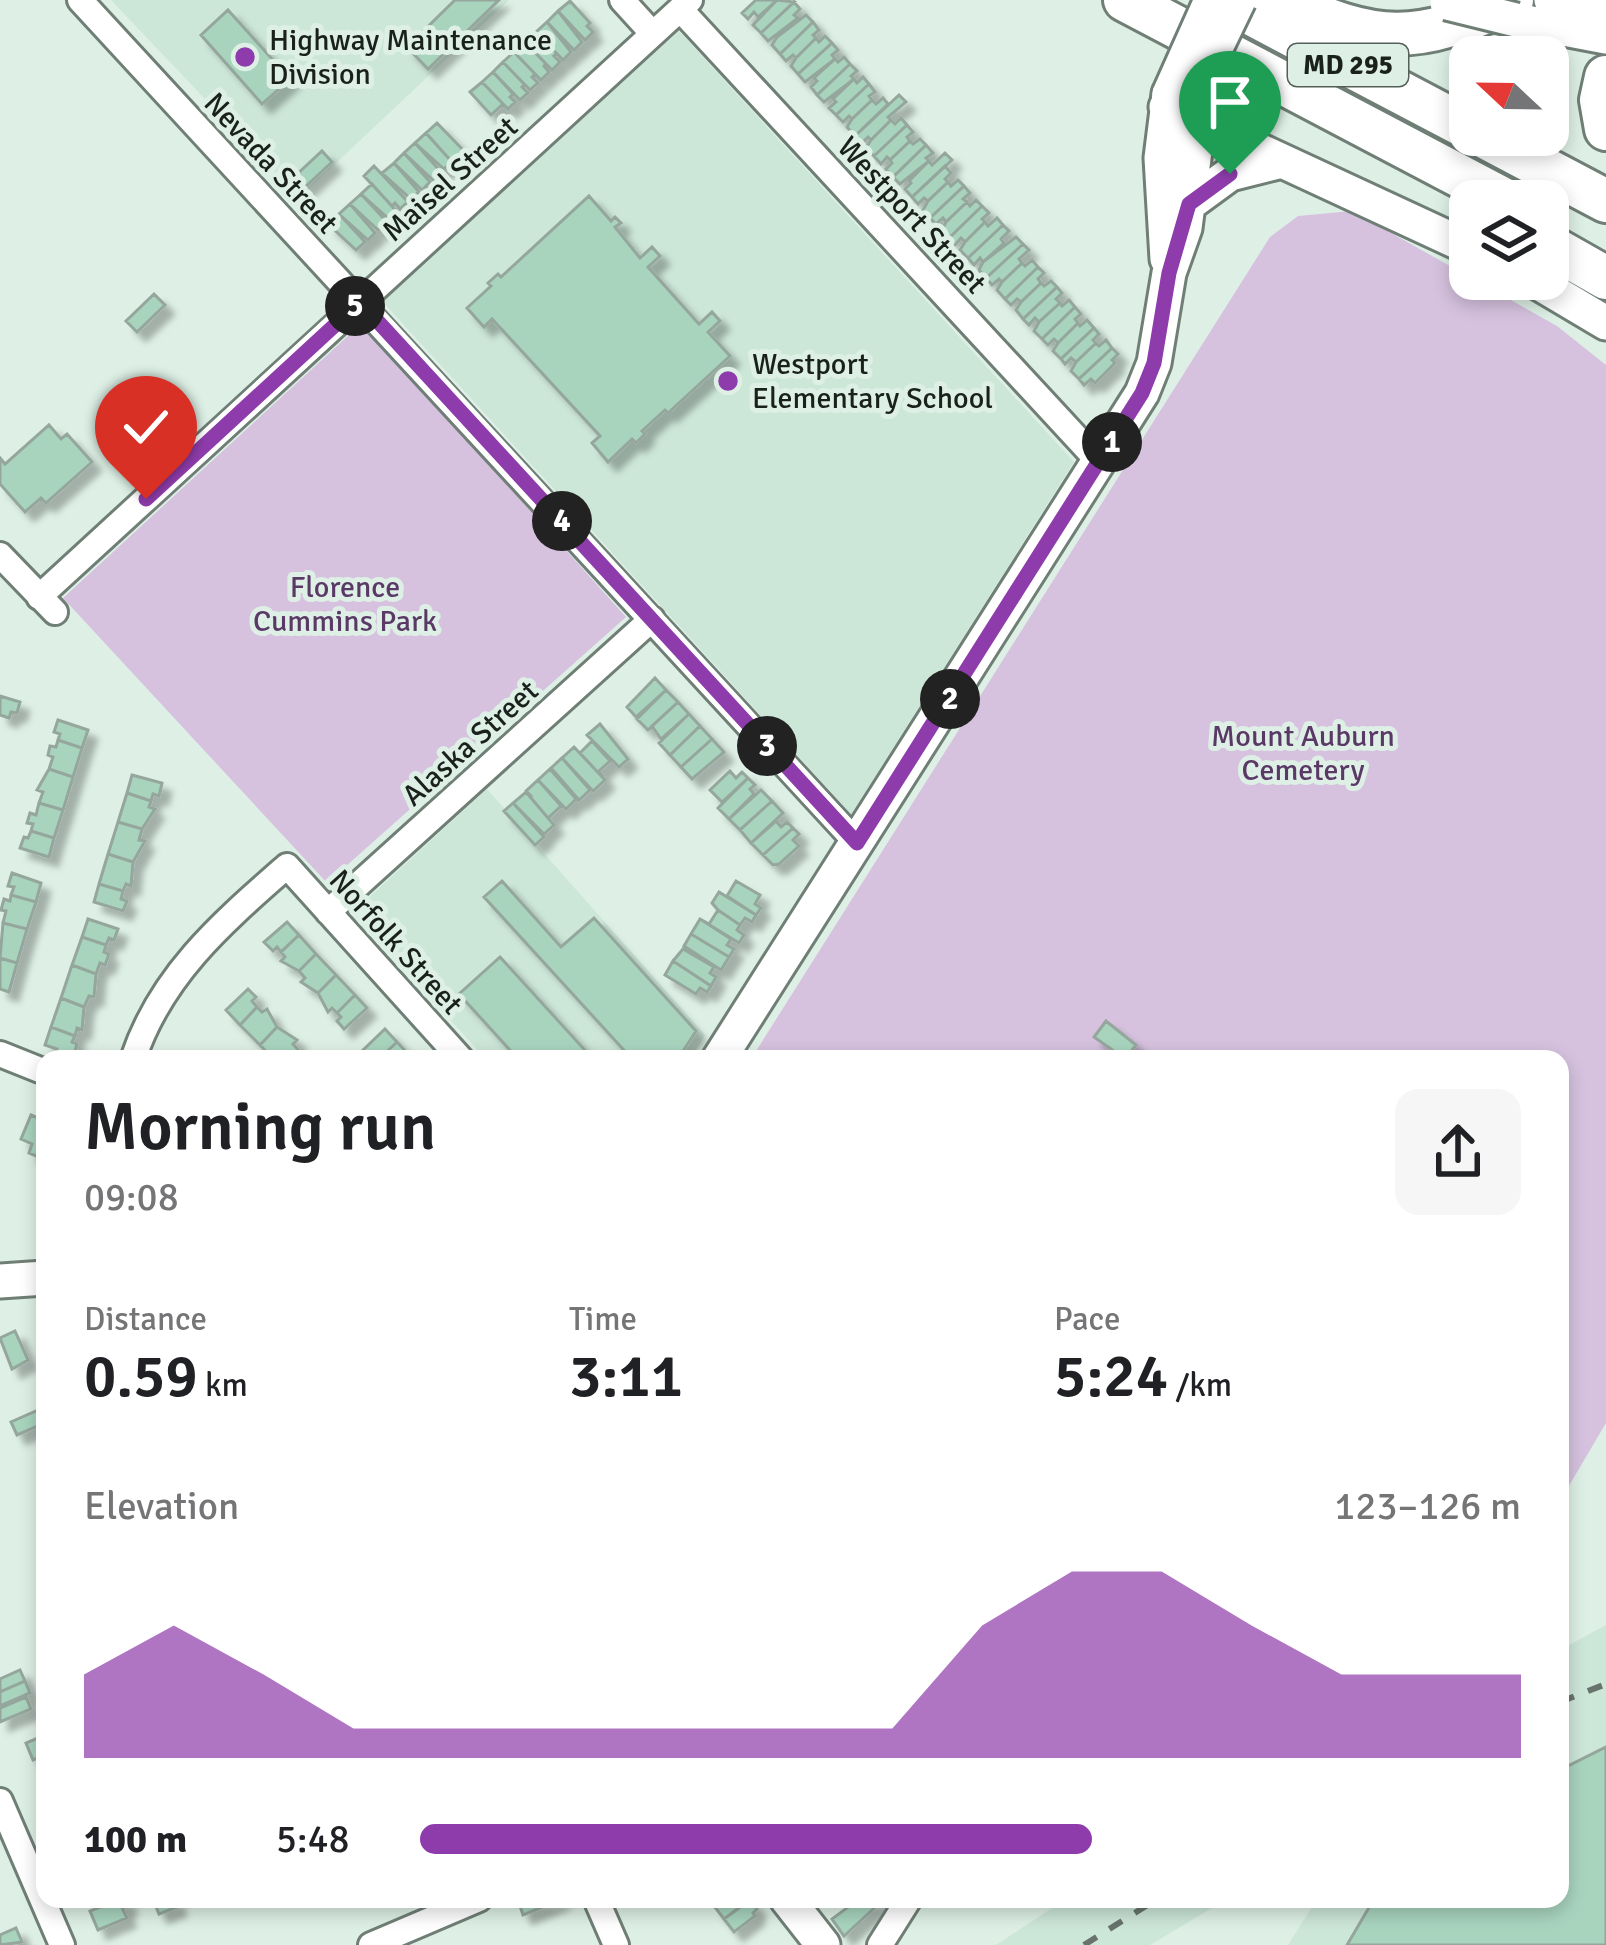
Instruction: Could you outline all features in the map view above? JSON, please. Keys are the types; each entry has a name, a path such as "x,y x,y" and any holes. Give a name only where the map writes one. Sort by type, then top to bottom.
{"highway":[{"name":"MD 295","path":"1125,0 1467,180"},
{"name":"MD 295","path":"1226,0 1449,118"},
{"path":"1281,0 1351,28 1396,35 1447,28 1514,10"},
{"path":"1606,77 1601,100 1606,129"},
{"path":"1520,156 1606,201"},
{"path":"1458,175 1464,180"},
{"path":"1569,234 1606,253"},
{"path":"1569,257 1606,278"}],"street":[{"name":"Nevada Street","path":"80,0 857,843"},
{"path":"622,0 653,34"},
{"path":"1169,273 1160,158 1167,101 1211,0"},
{"path":"725,1050 1100,463 1154,363 1169,273 1189,204 1207,70 1239,0"},
{"path":"1551,0 1606,7"},
{"path":"1440,2 1514,10 1606,37"},
{"name":"Maisel Street","path":"0,555 46,604 360,302 685,4"},
{"name":"Westport Street","path":"685,4 1100,463"},
{"path":"1167,101 1282,161 1449,238"},
{"path":"1189,204 1230,174 1282,161"},
{"path":"1567,300 1606,323"},
{"name":"Alaska Street","path":"328,912 652,619"},
{"name":"Norfolk Street","path":"137,1050 173,977 220,925 286,866 453,1050"},
{"path":"0,1054 36,1068"},
{"path":"0,1281 36,1279"},
{"path":"0,1801 36,1885"},
{"path":"46,1908 62,1945"},
{"path":"371,1945 458,1908"},
{"path":"600,1908 616,1945"},
{"path":"794,1908 823,1945"},
{"path":"880,1945 903,1908"}],"shaded area":[{"path":"111,0 509,0 299,198"},
{"name":"Westport Elementary School","path":"679,31 1074,462 851,814 382,301"},
{"path":"487,789 705,1035 696,1050 478,1050 352,913"},
{"path":"1606,1625 1606,1945 1288,1945 1311,1908 1569,1908 1569,1645"},
{"path":"1052,1908 1212,1908 1150,1945 996,1945"}],"green space":[{"name":"Mount Auburn Cemetery","path":"1352,211 1449,265 1449,300 1511,300 1557,326 1606,365 1606,1423 1569,1486 1569,1050 757,1050 1270,237 1298,216"},
{"name":"Florence Cummins Park","path":"362,323 626,617 327,883 63,598"}],"building":[{"path":"455,0 499,0 428,69 407,47"},
{"path":"756,0 777,0 758,17 754,12 748,19 742,13"},
{"path":"777,0 794,2 761,33 753,25"},
{"path":"570,1 590,23 587,26 593,32 585,40 558,11"},
{"path":"794,2 800,9 794,15 798,18 768,41 761,33"},
{"name":"Highway Maintenance Division","path":"228,10 290,79 262,104 201,35"},
{"path":"558,11 582,42 574,50 547,22"},
{"path":"806,15 813,22 780,54 772,45 777,37"},
{"path":"547,22 571,52 563,60 536,32"},
{"path":"813,22 819,30 813,35 816,38 796,58 793,55 786,61 780,54"},
{"path":"536,32 557,54 560,62 552,70 525,42"},
{"path":"825,36 832,43 798,74 791,66 796,58 816,38 819,42"},
{"path":"525,42 546,64 549,72 541,80 514,52"},
{"path":"832,43 838,50 832,55 835,59 805,82 798,74"},
{"path":"514,52 535,74 532,77 538,83 530,90 503,62"},
{"path":"844,57 850,64 817,95 811,87 817,81 814,78"},
{"path":"503,62 524,84 528,93 520,100 493,72"},
{"path":"850,64 857,71 851,76 854,79 824,102 817,95"},
{"path":"493,72 513,94 510,97 515,102 508,109 482,82"},
{"path":"863,77 869,84 836,115 829,108 836,102 833,99 854,79 857,83"},
{"path":"482,82 503,104 491,115 470,92"},
{"path":"869,84 875,92 869,96 872,100 843,122 836,115"},
{"path":"899,95 906,102 871,140 868,137 862,143 855,136"},
{"path":"883,98 888,104 855,136 847,127 852,119 872,100 876,104"},
{"path":"901,118 907,125 874,156 866,148 871,140 891,120 895,124"},
{"path":"437,123 464,151 452,162 426,133"},
{"path":"907,125 913,132 907,137 910,141 881,164 874,156"},
{"path":"426,133 452,162 444,169 415,143"},
{"path":"920,139 926,145 893,177 886,169 890,160 910,141"},
{"path":"415,143 441,172 433,180 404,153"},
{"path":"926,145 933,153 926,158 929,161 900,184 893,177"},
{"path":"322,151 332,162 304,188 294,177"},
{"path":"404,153 430,182 422,190 394,163"},
{"path":"945,153 952,160 912,197 905,189 909,181"},
{"path":"394,163 419,192 411,199 382,173"},
{"path":"374,166 408,202 400,209 364,176"},
{"path":"945,166 951,173 945,179 948,182 918,204 912,197"},
{"path":"958,180 964,186 930,218 923,210 928,201 948,182 951,186"},
{"path":"372,184 397,212 389,219 361,194"},
{"path":"964,186 970,193 963,199 967,202 946,222 943,218 936,224 930,218"},
{"path":"361,194 387,222 378,230 350,204"},
{"path":"589,196 611,221 615,217 621,223 615,227 640,258 652,247 660,256 648,267 699,324 712,312 720,321 708,332 730,356 642,431 645,434 636,443 632,439 608,462 592,443 600,436 492,319 484,327 467,308 491,286 488,283 498,274 501,277"},
{"path":"976,200 982,206 949,238 942,230 946,222 967,202 970,206"},
{"path":"350,204 375,233 368,240 339,214"},
{"path":"982,206 989,213 982,219 985,222 965,242 961,238 955,245 949,238"},
{"path":"339,214 365,242 356,250 328,224"},
{"path":"997,218 1003,225 968,258 960,250 965,242 985,222 988,226"},
{"path":"1003,225 1009,231 1001,239 1004,243 974,265 968,258"},
{"path":"1016,237 1023,244 986,278 979,270 983,262"},
{"path":"1023,244 1029,250 1019,259 1022,263 992,285 986,278"},
{"path":"1032,260 1038,267 1005,299 997,290 1002,282"},
{"path":"1038,267 1044,273 1038,279 1041,283 1011,305 1005,299"},
{"path":"1051,281 1057,287 1023,319 1016,310 1021,302 1041,283"},
{"path":"1057,287 1062,293 1056,299 1060,303 1029,325 1023,319"},
{"path":"154,294 165,305 137,332 126,321"},
{"path":"1069,300 1075,307 1042,339 1034,331 1039,322"},
{"path":"1075,307 1081,314 1075,319 1078,323 1058,343 1054,339 1048,345 1042,339"},
{"path":"1087,320 1094,328 1061,359 1053,351 1058,343"},
{"path":"1094,328 1099,334 1093,340 1096,343 1076,362 1071,358 1065,364 1061,359"},
{"path":"1106,340 1112,348 1079,379 1071,371 1076,362"},
{"path":"1112,348 1118,354 1112,360 1115,363 1095,383 1091,379 1084,385 1079,379"},
{"path":"49,425 61,439 67,434 92,462 46,503 41,498 25,512 0,484 0,458 5,464"},
{"path":"655,678 666,690 636,717 627,707"},
{"path":"666,690 678,702 648,730 637,719"},
{"path":"0,696 20,702 17,713 11,712 9,718 0,715"},
{"path":"678,702 689,714 661,739 652,726"},
{"path":"689,714 700,726 670,755 659,743"},
{"path":"58,720 88,730 82,748 58,740 60,734 54,732"},
{"path":"600,724 628,759 619,767 587,735"},
{"path":"700,726 712,739 681,767 670,755"},
{"path":"712,739 724,752 692,779 681,767"},
{"path":"58,740 82,748 73,777 49,769 50,746 56,747"},
{"path":"592,741 610,761 599,771 605,780 580,753"},
{"path":"574,747 605,780 593,791 562,758"},
{"path":"562,758 590,790 579,800 551,768"},
{"path":"49,769 73,777 63,810 39,803 43,792 37,790"},
{"path":"550,769 576,799 566,809 538,780"},
{"path":"730,771 736,778 742,772 748,778 722,802 710,790"},
{"path":"132,775 162,783 159,796 153,794 151,801 127,793"},
{"path":"748,778 755,785 750,789 754,794 729,819 718,808"},
{"path":"538,780 561,806 548,818 526,792 532,797 526,791"},
{"path":"761,790 772,801 740,830 729,819"},
{"path":"526,792 554,825 544,834 513,803"},
{"path":"127,793 151,801 149,807 155,809 142,829 118,822"},
{"path":"772,801 783,813 751,843 740,830"},
{"path":"39,803 63,810 54,838 31,831 33,824 27,823 30,813 36,815"},
{"path":"513,803 544,837 535,845 504,811"},
{"path":"776,821 781,827 787,822 793,828 763,855 751,843"},
{"path":"118,822 142,829 139,840 145,841 133,862 108,854"},
{"path":"793,828 799,834 793,840 799,846 773,865 763,855"},
{"path":"31,831 54,838 49,857 20,848"},
{"path":"108,854 133,862 131,886 126,884 123,891 99,884"},
{"path":"12,873 41,883 36,902 11,895"},
{"path":"502,881 561,947 594,918 696,1031 684,1050 624,1050 484,897"},
{"path":"736,881 760,895 756,915 727,896"},
{"path":"99,884 123,891 121,899 127,901 123,911 94,902"},
{"path":"719,892 756,915 752,922 745,918 740,925 718,910 712,903"},
{"path":"11,895 36,902 27,929 3,923 4,899 10,901"},
{"path":"718,910 740,925 737,930 744,935 739,943 700,919 709,924"},
{"path":"88,919 118,929 114,940 109,938 106,945 82,937"},
{"path":"700,919 731,939 727,945 734,949 729,957 691,934"},
{"path":"287,922 299,935 281,952 277,947 273,951 264,942"},
{"path":"3,923 27,929 17,963 0,958"},
{"path":"691,934 729,957 721,970 684,946"},
{"path":"299,935 316,954 299,971 281,961 285,957 281,952"},
{"path":"82,937 106,945 104,952 109,954 96,974 72,965"},
{"path":"683,949 714,967 711,986 673,961"},
{"path":"316,954 336,975 318,993 301,982 305,978 299,971"},
{"path":"500,957 585,1050 510,1050 459,994"},
{"path":"0,958 17,963 9,992 0,989"},
{"path":"673,961 711,986 707,992 700,988 696,994 665,975"},
{"path":"72,965 96,974 94,997 89,996 84,1007 61,998"},
{"path":"336,975 355,995 337,1013 332,1008 328,1012 318,993"},
{"path":"248,989 257,1007 240,1025 226,1010"},
{"path":"355,995 367,1008 344,1029 337,1013"},
{"path":"61,998 84,1007 82,1030 77,1028 75,1036 51,1027"},
{"path":"257,1007 262,1012 267,1009 277,1027 260,1045 240,1025"},
{"path":"1106,1021 1136,1045 1132,1050 1112,1050 1094,1037"},
{"path":"51,1027 75,1036 72,1042 77,1044 75,1050 45,1045"},
{"path":"277,1027 297,1040 293,1044 298,1050 265,1050 260,1045"},
{"path":"385,1029 397,1042 389,1050 363,1050"},
{"path":"31,1115 36,1117 36,1156 29,1153 32,1144 21,1139"},
{"path":"15,1331 28,1360 12,1369 0,1338"},
{"path":"36,1411 36,1427 17,1435 11,1422"},
{"path":"20,1670 25,1681 0,1692 0,1679"},
{"path":"25,1681 30,1693 0,1706 0,1692"},
{"path":"26,1697 31,1709 0,1722 0,1708"},
{"path":"36,1739 36,1759 33,1760 26,1743"},
{"path":"1606,1747 1606,1945 1347,1945 1369,1908 1569,1908 1569,1766"},
{"path":"122,1908 127,1918 98,1930 90,1911"},
{"path":"716,1908 738,1908 724,1919"},
{"path":"739,1908 757,1909 734,1932 724,1919"},
{"path":"847,1908 874,1908 844,1936 832,1919"},
{"path":"16,1928 22,1942 0,1945 0,1935"}],"railway":[{"path":"1569,1698 1606,1684"},
{"path":"1084,1945 1143,1908"}],"place":[{"name":"Highway Maintenance Division","path":"245,57"},
{"name":"Westport Elementary School","path":"728,381"}],"route":[{"path":"146,499 360,302 857,843 1142,393 1154,363 1169,273 1189,204 1230,174"}]}
